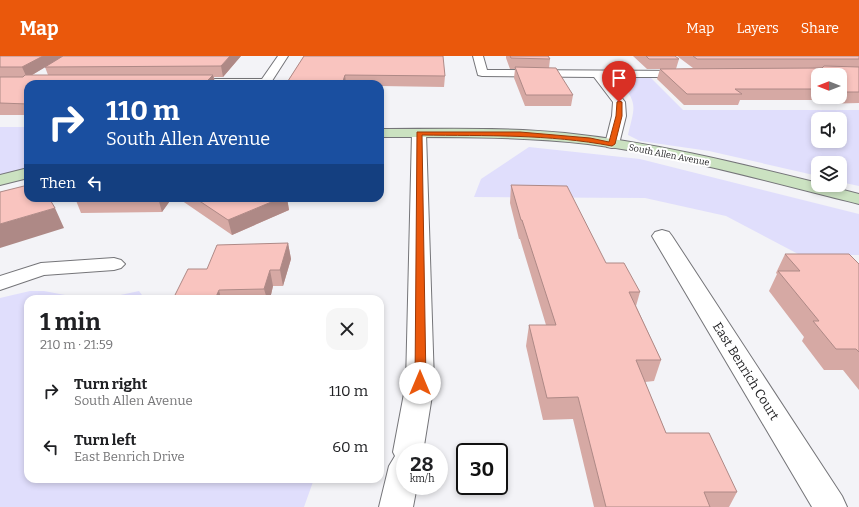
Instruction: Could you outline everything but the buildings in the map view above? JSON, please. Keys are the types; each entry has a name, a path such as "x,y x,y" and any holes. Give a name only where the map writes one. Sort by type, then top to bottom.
{"street":[{"path":"267,80 283,56"},
{"path":"478,56 482,73 696,74 680,65"},
{"path":"598,74 619,102 619,116 612,144"},
{"name":"South Allen Avenue","path":"384,133 520,134 590,140 678,156 859,199"},
{"path":"410,443 420,383 419,133"},
{"path":"0,180 24,174"},
{"name":"East Benrich Court","path":"662,236 830,507"},
{"path":"0,283 41,269 114,264"},
{"path":"396,507 399,495"}],"shaded area":[{"path":"628,78 651,78 683,110 859,110 859,186 847,183 847,156 811,156 811,174 709,151 640,141 628,135 633,107 632,101 626,89 620,82"},
{"path":"0,127 24,127 24,174 0,180"},
{"path":"529,147 640,159 859,214 859,255 800,255 726,216 645,198 474,197 481,179"},
{"path":"30,291 44,291 65,295 24,295 24,483 313,483 304,507 0,507 0,298"},
{"path":"139,291 142,295 120,295"}],"route":[{"path":"420,383 419,133 520,134 590,140 612,144 619,116 619,102"}]}
